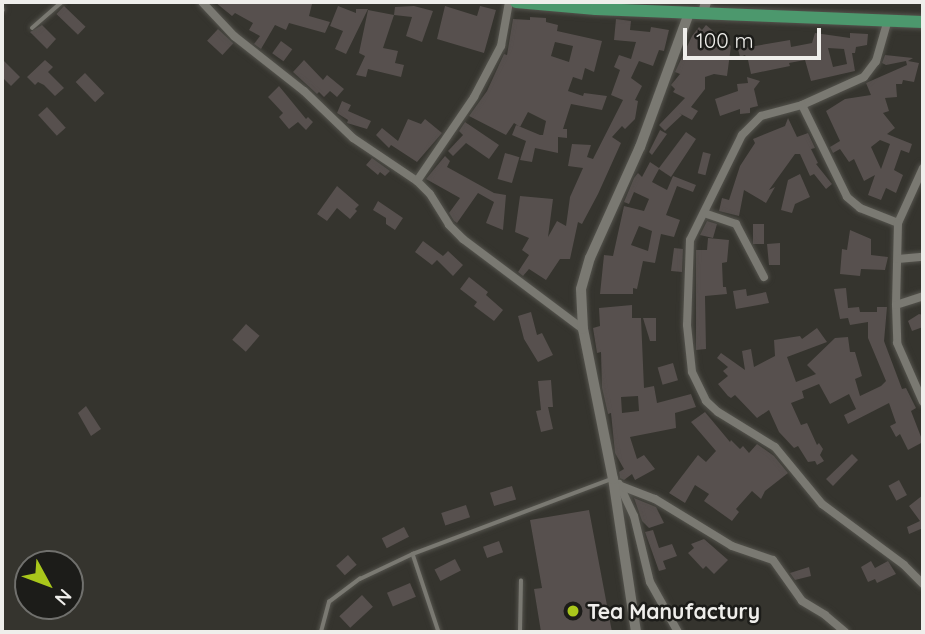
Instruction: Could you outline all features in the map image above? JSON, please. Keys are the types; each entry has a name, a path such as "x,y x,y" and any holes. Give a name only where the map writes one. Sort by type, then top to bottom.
{"highway":[{"path":"516,2 689,13 705,8 887,23 923,22"}],"street":[{"path":"202,2 234,36 304,91 354,138 417,181 430,194 449,225 463,239 583,329"},
{"path":"417,181 474,97 495,59 501,46 509,2"},
{"path":"636,632 617,482 583,329 581,289 590,258 639,147 689,13"},
{"path":"887,23 876,61 864,77 802,105 761,116 752,122 732,155 691,240 686,292 692,372 706,401 718,412 775,447 822,503 904,565 923,584"},
{"path":"802,105 847,197 860,208 898,223"},
{"path":"923,168 898,223 896,305 897,343 923,402"},
{"path":"704,213 736,224 764,277"},
{"path":"898,259 923,257"},
{"path":"896,305 923,296"},
{"path":"617,482 634,516 650,582 678,632"},
{"path":"617,482 655,499 732,546 774,561 802,601 845,632"}],"lane":[{"path":"32,28 62,2"},
{"path":"321,632 322,617 329,602 360,579 413,554 617,482"},
{"path":"413,554 439,632"},
{"path":"520,632 521,581"}],"building":[{"path":"215,2 302,2 312,4 309,16 330,22 325,33 289,23 286,30 275,25 261,49 254,44 260,36 249,30 253,23 235,13 232,16"},
{"path":"64,6 86,27 78,35 56,14"},
{"path":"338,6 356,13 356,9 368,9 346,54 335,49 343,31 330,26"},
{"path":"414,6 433,11 422,42 406,36 412,17 394,15 395,7"},
{"path":"445,6 477,16 480,6 496,10 484,53 437,39"},
{"path":"368,10 394,15 383,48 398,51 395,63 404,65 401,77 368,69 366,77 356,75 365,56 359,53"},
{"path":"546,18 546,22 558,25 557,31 602,41 594,72 585,68 582,80 573,77 568,91 583,96 584,93 607,96 602,110 571,104 563,129 567,129 567,138 558,137 558,153 535,148 532,162 520,160 526,141 512,135 516,125 519,126 514,123 506,135 469,116 487,91 504,54 507,55 513,19","holes":["555,42 573,46 569,62 551,56","528,112 546,121 543,135 520,127"]},
{"path":"616,19 631,21 630,30 650,32 651,27 669,30 664,51 659,50 653,66 639,61 631,78 642,86 635,100 638,101 635,119 625,129 622,126 612,137 621,143 582,224 578,222 570,259 560,259 546,280 529,269 523,276 518,272 529,255 522,250 529,238 515,232 520,196 553,199 548,237 557,221 566,226 570,197 583,168 568,166 572,144 591,145 587,157 593,159 623,100 611,95 620,70 614,67 619,55 631,59 636,42 614,40"},
{"path":"42,25 56,39 47,49 30,32"},
{"path":"706,25 731,46 727,76 714,74 705,77 705,89 691,107 698,111 692,120 679,113 682,115 665,131 659,125 685,98 673,92 675,89 671,85 680,74 675,72 692,36 699,27 702,30"},
{"path":"218,29 233,43 222,55 207,41"},
{"path":"815,33 850,38 850,33 868,34 867,45 856,47 855,53 852,53 855,71 811,81 805,60 751,74 748,60 745,55 740,57 738,49 790,40 791,47 812,43","holes":["828,48 844,49 847,64 833,67"]},
{"path":"281,41 292,49 284,61 272,53"},
{"path":"885,55 913,58 908,61 919,63 914,82 903,80 902,84 896,84 897,97 885,98 889,111 883,113 895,128 887,134 912,144 909,153 901,150 894,170 903,175 896,193 886,188 881,200 868,195 875,175 864,181 854,159 849,162 840,149 833,153 830,147 840,141 826,111 845,99 871,95 866,83 907,65 906,61 886,65 882,63","holes":["880,140 890,144 881,169 871,147"]},
{"path":"2,59 20,77 11,86 2,77"},
{"path":"45,60 53,67 48,72 64,88 55,96 44,85 38,82 35,85 27,77"},
{"path":"304,60 323,80 327,75 344,89 337,97 330,91 324,97 319,92 317,94 293,72"},
{"path":"85,73 104,93 95,102 76,82"},
{"path":"747,77 760,81 754,89 758,106 750,108 750,113 740,114 740,109 720,116 715,99 738,91 737,84 748,83"},
{"path":"279,86 306,119 308,117 313,122 306,130 298,122 289,129 279,117 283,113 268,97"},
{"path":"342,101 351,105 348,111 371,121 367,129 347,123 348,120 337,113"},
{"path":"47,107 66,128 57,136 38,115"},
{"path":"788,118 797,137 808,133 815,148 811,149 818,163 816,164 832,184 826,189 814,174 810,176 800,154 795,154 769,190 775,187 766,203 744,190 739,216 719,211 722,198 729,200 740,166 755,143 753,139 785,126"},
{"path":"408,119 421,124 425,119 442,133 417,162 391,145 389,148 376,135 382,128 398,141"},
{"path":"465,122 499,145 489,159 466,143 453,156 448,151 463,135 459,131"},
{"path":"660,130 667,134 652,155 649,152"},
{"path":"686,132 696,139 671,177 659,169 652,182 667,190 673,176 696,185 693,192 677,186 666,215 680,220 674,237 661,234 655,263 643,261 637,289 633,288 633,294 600,294 604,255 613,256 624,206 644,211 649,199 634,192 629,204 624,202 634,178 638,173 642,177 650,162 659,168","holes":["639,226 652,231 648,251 631,245"]},
{"path":"703,152 711,154 705,175 698,173"},
{"path":"505,153 519,157 512,183 498,179"},
{"path":"445,156 450,161 447,167 494,193 506,195 503,230 486,223 494,202 478,193 457,223 454,221 449,213 460,198 426,179"},
{"path":"372,158 390,171 385,176 380,172 378,175 366,165"},
{"path":"800,174 810,197 795,204 792,213 781,210 788,180"},
{"path":"337,186 359,205 350,219 337,208 327,221 317,214"},
{"path":"378,201 403,218 395,230 386,224 386,218 373,210"},
{"path":"707,221 717,224 713,238 700,235"},
{"path":"753,224 764,224 764,244 753,244"},
{"path":"850,230 871,239 871,255 888,257 885,270 861,269 860,276 840,274 842,249 847,250"},
{"path":"708,238 729,240 727,262 722,263 723,287 726,287 727,294 705,296 706,349 696,350 696,250 707,250"},
{"path":"423,241 443,256 448,251 463,265 453,276 437,260 432,265 415,252"},
{"path":"780,243 780,265 769,265 767,244"},
{"path":"674,248 683,249 682,272 671,271"},
{"path":"469,277 488,292 486,295 503,310 494,321 474,306 477,302 460,289"},
{"path":"846,288 848,308 859,307 860,312 877,312 877,307 887,307 884,341 902,389 906,388 916,408 911,411 923,442 908,450 900,434 896,437 890,426 896,423 889,403 848,424 844,415 856,409 849,394 830,404 819,384 802,391 804,398 791,403 801,425 807,423 817,445 819,443 823,449 820,455 824,461 817,465 815,461 808,462 798,446 794,448 779,432 769,410 757,418 735,395 731,398 728,396 718,384 728,376 723,371 728,367 717,358 721,353 745,370 742,351 751,349 754,367 775,356 774,340 800,336 802,339 817,328 827,342 787,357 796,382 816,374 807,365 835,338 848,337 850,352 855,352 862,376 855,379 860,396 881,386 886,381 868,338 868,322 850,325 848,318 840,319 834,289"},
{"path":"746,289 747,296 766,292 769,303 736,309 733,291"},
{"path":"632,305 632,318 641,318 644,388 654,386 657,403 691,394 696,407 675,413 676,428 630,437 637,459 644,455 655,469 635,480 632,474 624,480 620,478 619,472 624,469 615,453 611,413 608,414 602,388 601,352 597,353 593,328 600,326 599,308","holes":["638,396 639,411 622,413 621,397"]},
{"path":"531,312 537,335 542,333 553,355 538,362 524,339 518,316"},
{"path":"919,314 923,315 923,327 912,331 908,321"},
{"path":"643,318 656,318 656,341 650,341"},
{"path":"246,324 260,336 246,352 232,340"},
{"path":"673,363 678,380 663,385 658,367"},
{"path":"551,380 553,407 548,407 553,429 541,432 536,411 541,410 538,381"},
{"path":"86,406 101,429 91,436 78,413"},
{"path":"705,412 730,442 731,440 740,449 743,446 749,453 757,444 774,456 788,473 765,491 761,499 752,491 736,509 739,512 732,521 704,501 709,494 695,485 685,503 669,493 698,455 706,462 716,451 691,422"},
{"path":"852,454 858,460 833,486 826,479"},
{"path":"899,480 907,495 896,501 888,486"},
{"path":"512,486 516,499 494,506 490,493"},
{"path":"923,495 923,528 909,534 907,527 920,521 909,506"},
{"path":"634,498 656,507 664,523 649,528 642,521"},
{"path":"466,505 470,517 445,525 441,513"},
{"path":"589,510 612,632 541,632 534,589 542,588 530,520"},
{"path":"404,527 409,537 387,548 382,538"},
{"path":"653,530 659,548 672,544 677,556 663,561 666,569 659,571 645,532"},
{"path":"704,539 728,560 714,574 706,566 703,569 688,553 694,548 691,544"},
{"path":"499,541 503,552 487,558 483,547"},
{"path":"348,555 357,565 345,575 336,566"},
{"path":"455,559 461,571 440,581 435,569"},
{"path":"871,561 875,568 888,561 896,574 877,583 875,579 868,582 861,567"},
{"path":"809,567 811,576 795,580 790,573"},
{"path":"410,583 416,597 393,607 387,593"},
{"path":"362,595 373,607 350,628 339,616"}],"place":[{"name":"Tea Manufactury","path":"573,611"}]}
